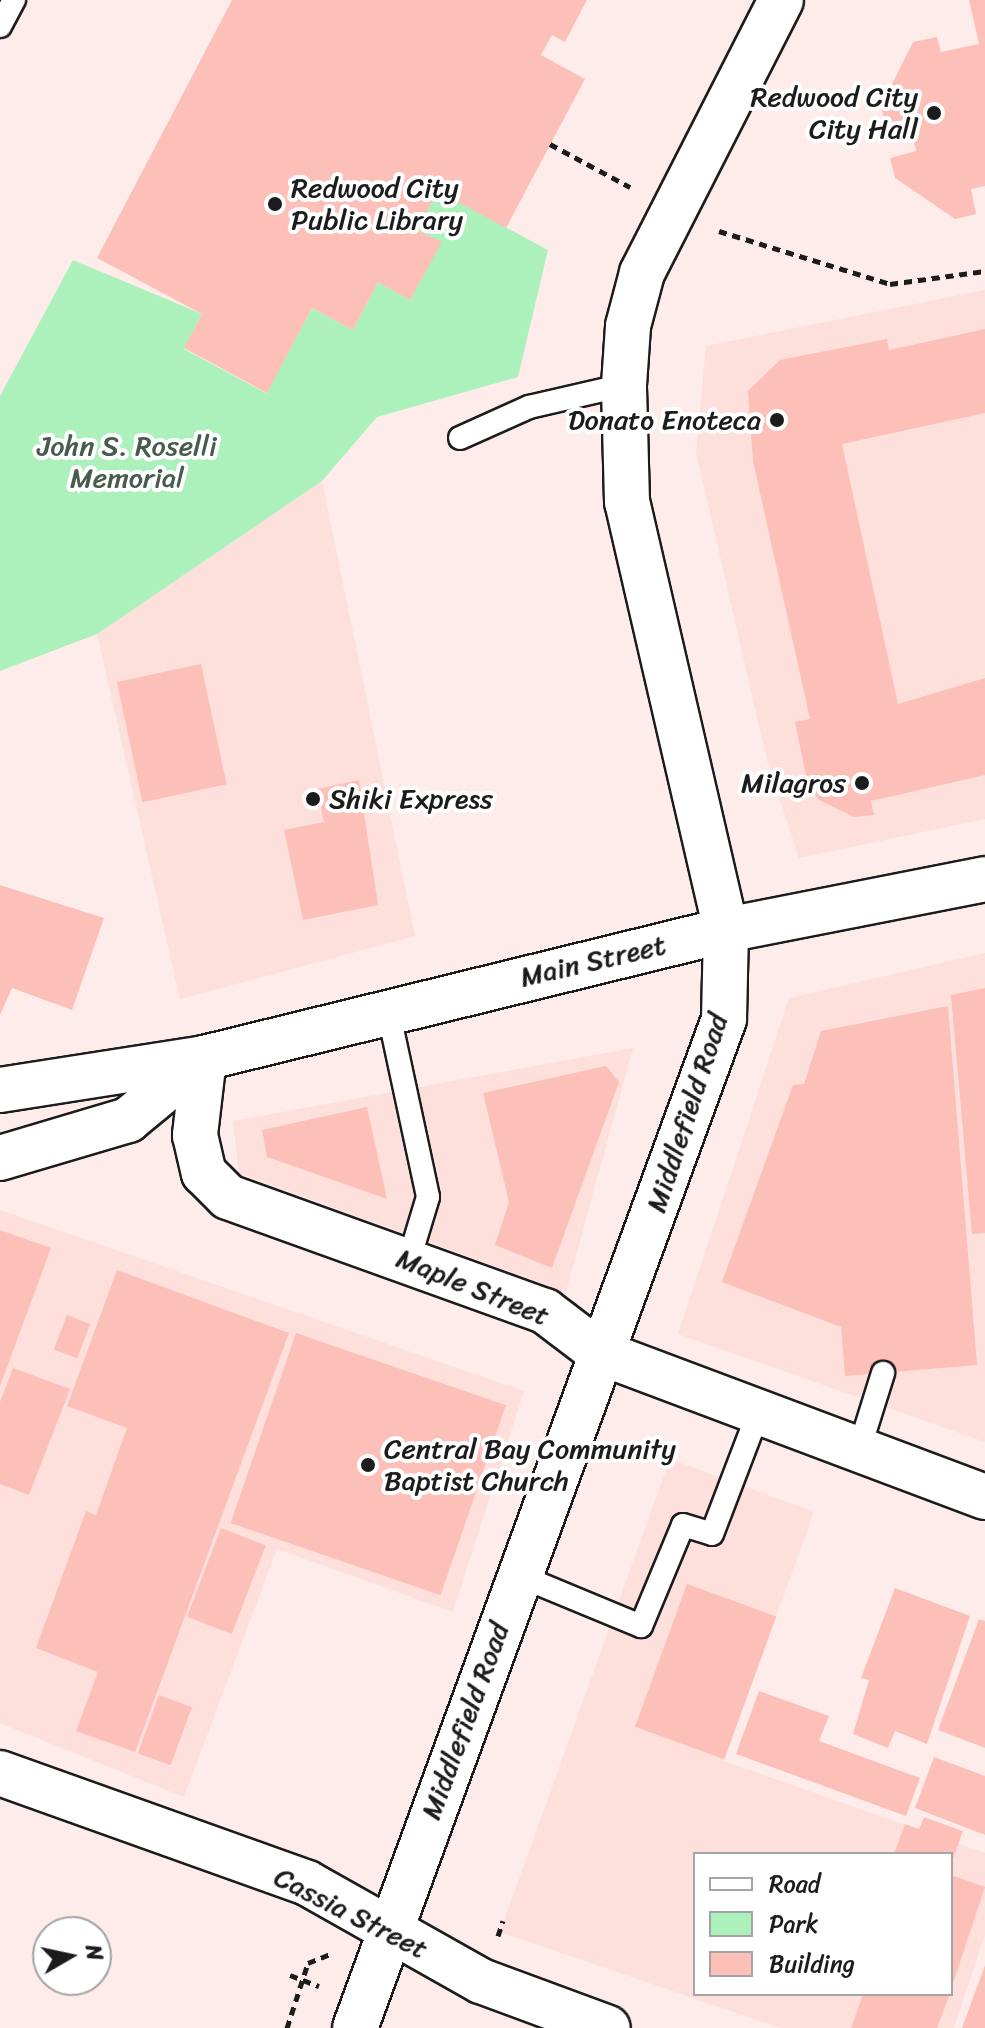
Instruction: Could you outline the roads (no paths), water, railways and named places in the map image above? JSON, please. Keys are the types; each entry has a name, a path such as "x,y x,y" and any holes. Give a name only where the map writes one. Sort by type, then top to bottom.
{"street":[{"name":"Middlefield Road","path":"355,2028 469,1699 520,1576 599,1352 724,1019 726,930 627,502 624,385 628,326 642,273 781,0"},
{"name":"Main Street","path":"0,1090 204,1058 388,1010 726,930 985,879"},
{"name":"Main Street","path":"0,1158 128,1120 204,1058"},
{"name":"Maple Street","path":"204,1058 195,1135 204,1173 228,1197 545,1311 599,1352 757,1416 985,1497"},
{"name":"Cassia Street","path":"0,1773 307,1883 481,1981 608,2028"}],"lane":[{"path":"0,26 14,0"},
{"path":"460,438 529,407 624,385"},
{"path":"388,1010 428,1197 409,1260"},
{"path":"858,1453 883,1373"},
{"path":"520,1576 641,1626 683,1525 712,1534 757,1416"}],"place":[{"name":"Redwood City City Hall","path":"934,113"},
{"name":"Redwood City Public Library","path":"275,204"},
{"name":"Donato Enoteca","path":"777,420"},
{"name":"Milagros","path":"862,783"},
{"name":"Shiki Express","path":"313,799"},
{"name":"Central Bay Community Baptist Church","path":"368,1465"}],"park label":[{"name":"John S. Roselli Memorial","path":"127,462"}]}
